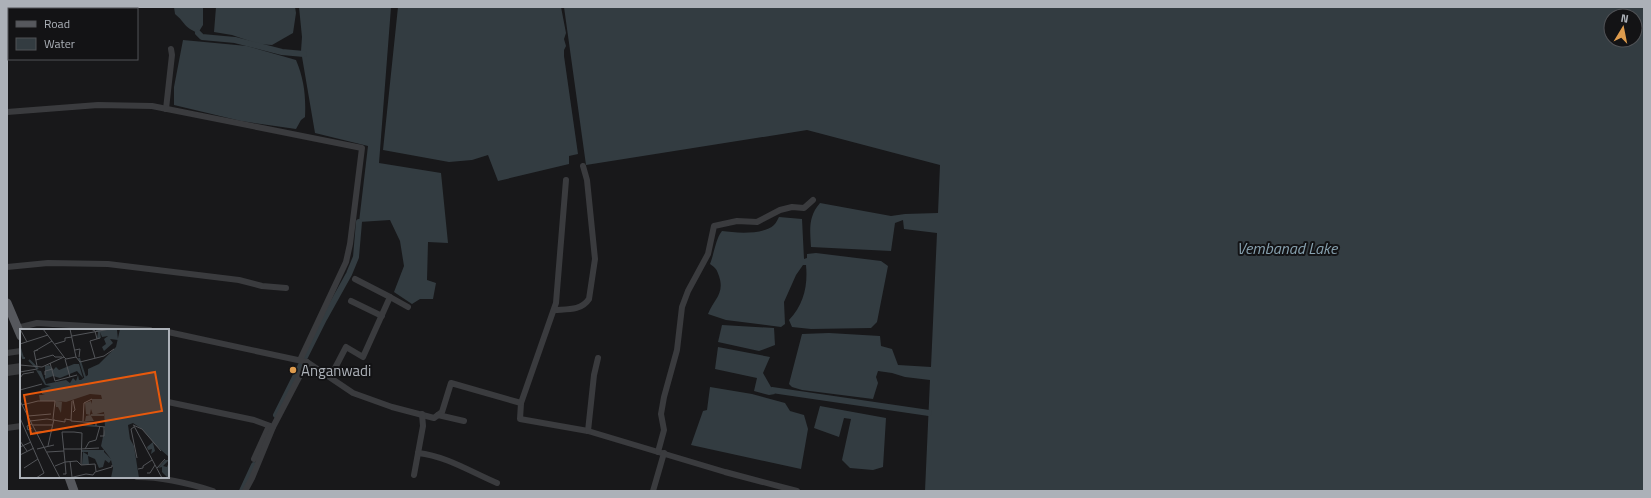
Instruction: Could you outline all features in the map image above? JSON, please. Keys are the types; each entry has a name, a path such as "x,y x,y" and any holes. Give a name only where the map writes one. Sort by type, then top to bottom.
{"main road":[{"path":"7,303 19,332"},
{"path":"69,478 74,491"}],"street":[{"path":"166,109 172,55 171,49"},
{"path":"7,112 98,105 152,106 362,148 350,244 346,262 324,304 300,360"},
{"path":"554,310 580,308 586,304 589,299 595,259 587,180 583,166"},
{"path":"566,180 556,302 521,403 520,419 588,431 725,472 797,491"},
{"path":"653,491 664,430 661,414 664,397 677,350 682,307 708,254 714,226 737,221 757,222 780,210 804,208 814,200"},
{"path":"7,267 48,263 108,264 239,280 262,286 286,288"},
{"path":"355,279 408,307"},
{"path":"327,376 335,368 346,347 363,357 390,297"},
{"path":"351,301 382,316"},
{"path":"25,329 36,323 134,329"},
{"path":"169,332 307,362 353,393 392,407 434,418 442,412 451,383 521,403"},
{"path":"7,353 20,351"},
{"path":"588,431 594,375 598,358"},
{"path":"254,459 307,362"},
{"path":"7,368 20,366"},
{"path":"7,373 20,371"},
{"path":"169,402 254,420 271,426"},
{"path":"414,475 423,426 422,414"},
{"path":"438,415 464,421"},
{"path":"7,428 20,426"},
{"path":"245,491 252,478 271,426"},
{"path":"418,453 429,454 469,469 496,483"},
{"path":"153,478 191,484 213,491"}],"water":[{"path":"174,7 203,7 203,25 198,33 187,27 175,14"},
{"path":"216,7 295,7 296,13 293,33 272,45 258,44 232,35 214,32"},
{"path":"299,7 391,7 379,163 441,173 448,243 428,242 427,280 436,283 433,299 420,299 412,304 394,292 404,266 400,241 390,220 359,222 368,146 315,133 301,51 302,37"},
{"path":"398,7 561,7 566,33 564,39 566,46 564,56 578,154 569,156 569,164 498,181 488,155 472,160 449,162 383,150"},
{"name":"Vembanad Lake","path":"564,7 1644,7 1644,491 925,491 930,380 905,377 878,371 876,377 878,383 873,399 802,390 792,387 789,384 802,334 829,333 880,336 881,346 892,349 898,365 931,367 937,233 904,229 903,220 895,223 891,251 811,247 810,229 813,213 820,203 891,216 938,213 940,165 807,130 586,165"},
{"path":"183,40 247,46 296,60 304,88 305,117 301,120 296,129 241,121 174,105 174,87"},
{"path":"779,217 802,219 804,259 807,258 807,254 816,253 881,261 888,266 877,322 871,328 811,329 792,327 789,320 798,308 804,294 806,265 803,265 796,275 784,302 785,324 781,327 726,320 708,314 720,292 721,287 718,272 710,264 722,231 742,233 756,232 774,225"},
{"path":"722,325 774,328 775,345 759,351 718,342"},
{"path":"718,347 770,357 763,373 775,394 769,395 754,391 757,378 715,369"},
{"path":"710,387 752,394 785,403 790,411 804,415 808,429 801,469 691,445 703,411 707,410"},
{"path":"820,406 886,418 883,467 873,470 850,468 842,460 851,419 844,418 839,437 814,428"}],"waterway":[{"path":"198,33 202,37 235,40 282,52 304,54"},
{"path":"276,415 324,319 349,274 356,257 359,222"},
{"path":"772,390 929,413"},
{"path":"242,491 254,465"}],"place":[{"name":"Anganwadi","path":"293,370"}]}
